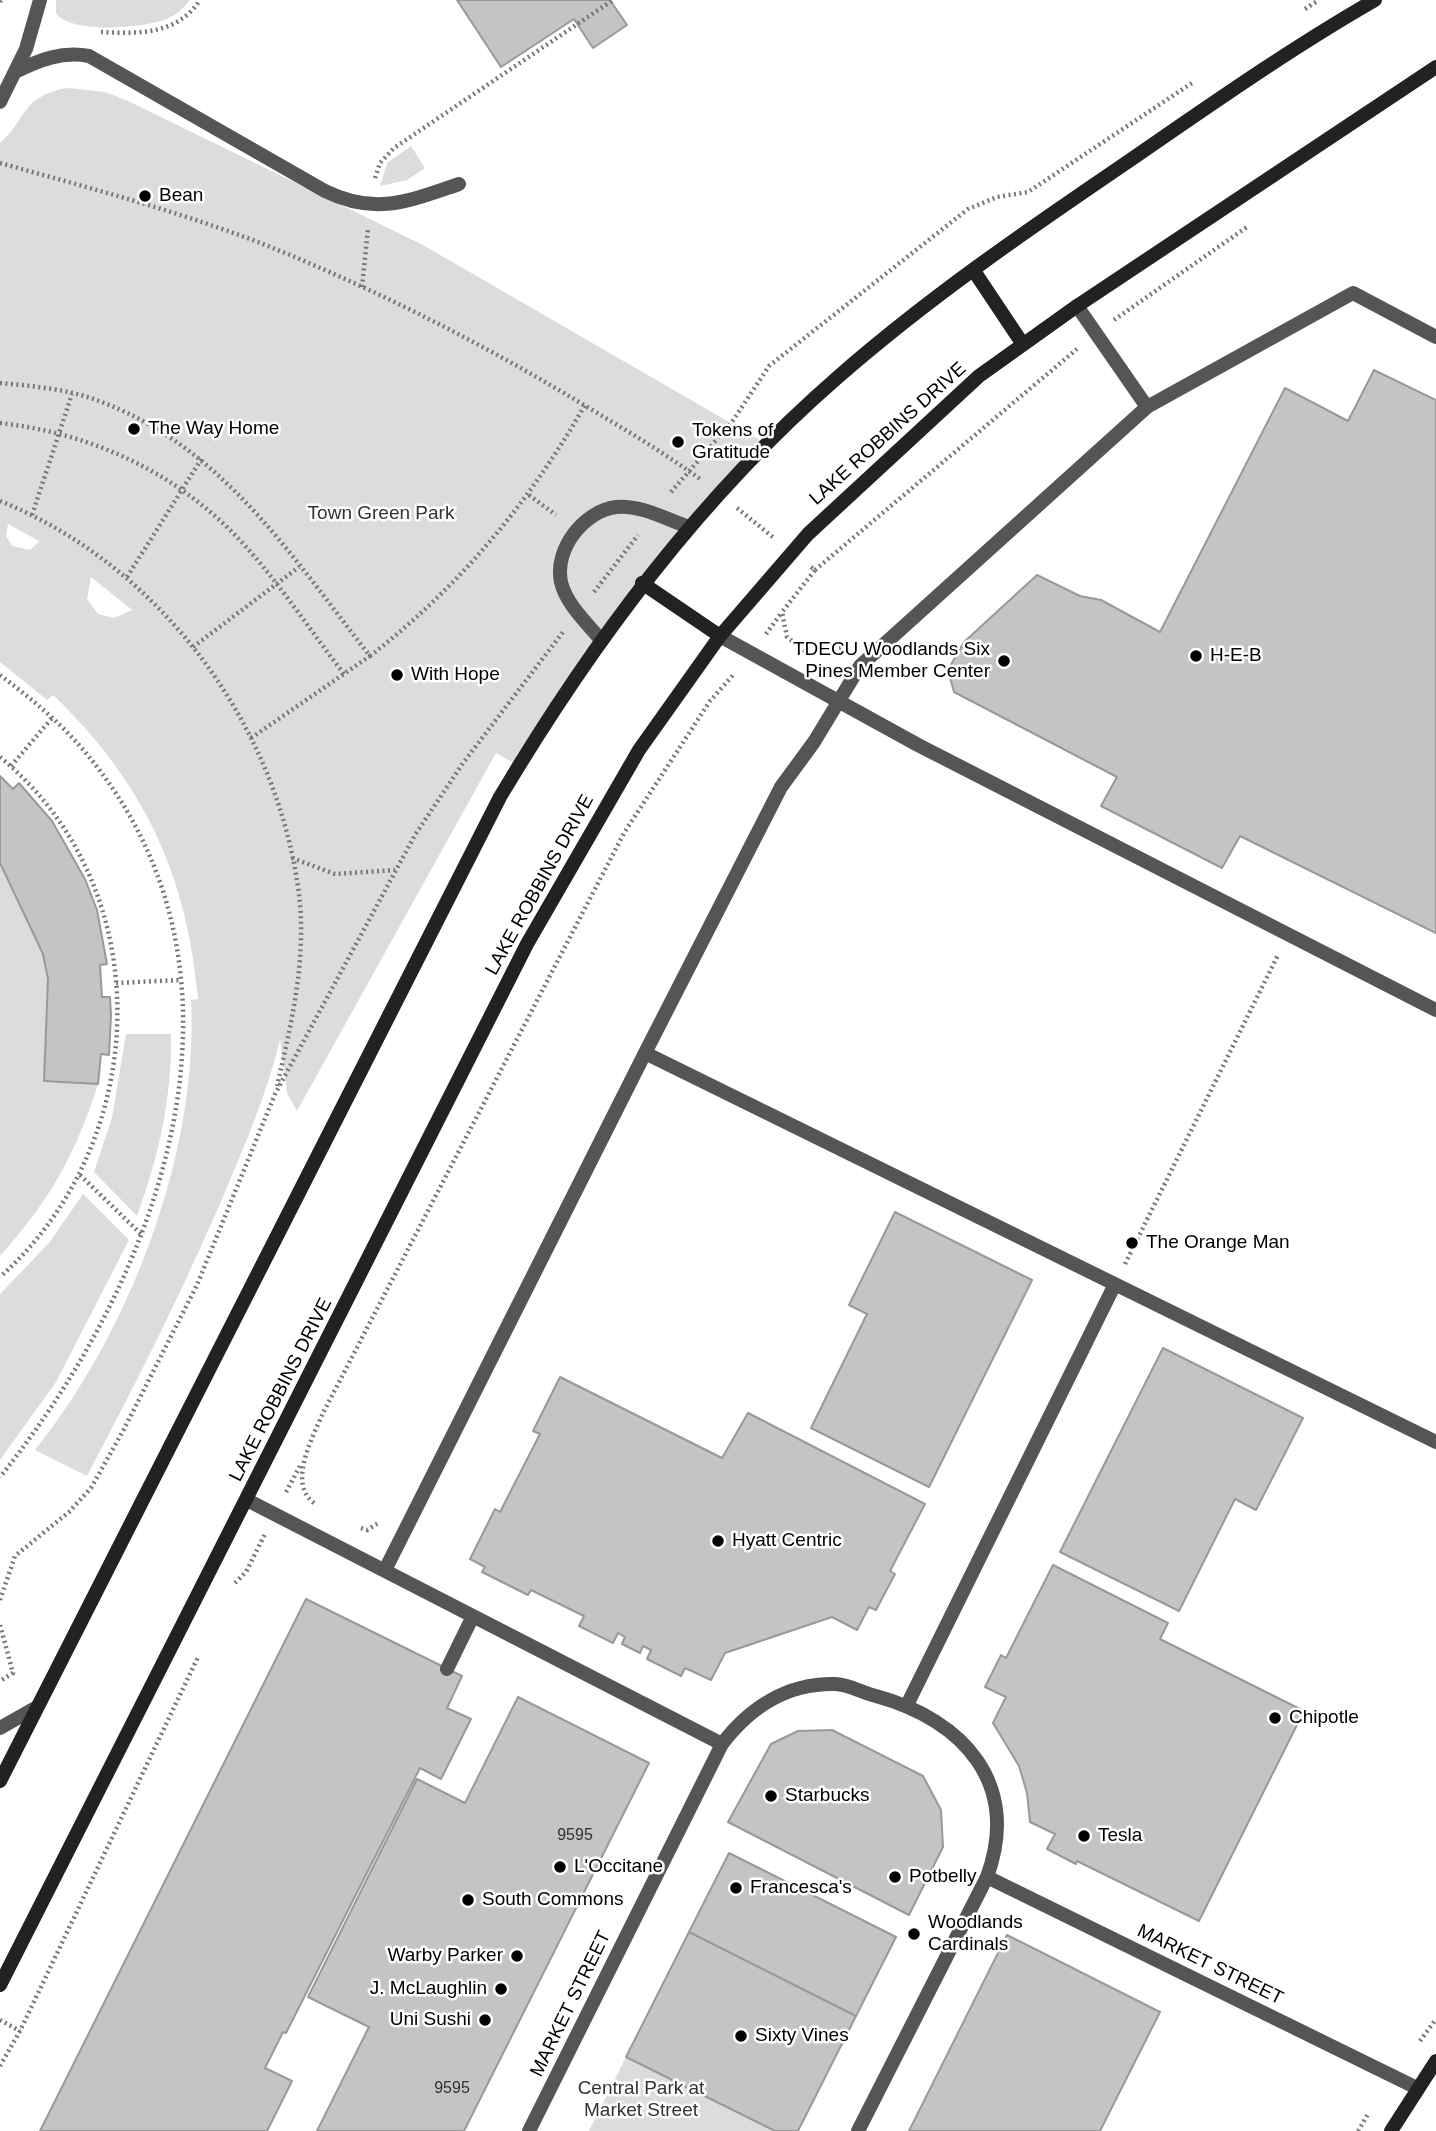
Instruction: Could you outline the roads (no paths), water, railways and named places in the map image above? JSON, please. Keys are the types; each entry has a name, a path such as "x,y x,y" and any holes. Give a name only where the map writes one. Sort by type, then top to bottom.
{"street":[{"path":"0,102 15,72 40,0"},
{"path":"0,1780 500,797 555,705 642,583 689,527 767,443 838,377 974,271 1301,43 1375,0"},
{"path":"15,72 32,63 64,54 89,56 325,191 352,203 371,205 404,202 459,184"},
{"name":"LAKE ROBBINS DRIVE","path":"0,1985 527,944 639,750 720,636 792,551 923,424 1022,343 1436,67"},
{"path":"974,271 1022,343"},
{"path":"385,1570 781,787 814,742 860,666 1147,407 1353,293 1436,337"},
{"path":"1077,306 1147,407"},
{"path":"601,640 564,591 560,571 569,542 576,530 595,514 618,507 689,527"},
{"path":"642,583 720,636 837,702 1436,1010"},
{"path":"645,1053 1436,1442"},
{"path":"907,1704 1115,1284"},
{"path":"247,1500 722,1744"},
{"path":"447,1669 473,1616"},
{"name":"MARKET STREET","path":"529,2131 722,1744 739,1721 780,1694 837,1683 907,1704 967,1747 990,1785 999,1827 996,1851 987,1877 859,2131"},
{"path":"0,1728 37,1707"},
{"name":"MARKET STREET","path":"987,1877 1417,2088"},
{"path":"1391,2131 1436,2062"}],"place":[{"name":"Bean","path":"145,196"},
{"name":"The Way Home","path":"134,429"},
{"name":"Tokens of Gratitude","path":"678,442"},
{"name":"H-E-B","path":"1196,656"},
{"name":"TDECU Woodlands Six Pines Member Center","path":"1004,661"},
{"name":"With Hope","path":"397,675"},
{"name":"The Orange Man","path":"1132,1243"},
{"name":"Hyatt Centric","path":"718,1541"},
{"name":"Chipotle","path":"1275,1718"},
{"name":"Starbucks","path":"771,1796"},
{"name":"Tesla","path":"1084,1836"},
{"name":"L'Occitane","path":"560,1867"},
{"name":"Potbelly","path":"895,1877"},
{"name":"Francesca's","path":"736,1888"},
{"name":"South Commons","path":"468,1900"},
{"name":"Woodlands Cardinals","path":"914,1934"},
{"name":"Warby Parker","path":"517,1956"},
{"name":"J. McLaughlin","path":"501,1989"},
{"name":"Uni Sushi","path":"485,2020"},
{"name":"Sixty Vines","path":"741,2036"}],"park label":[{"name":"Town Green Park","path":"381,514"},
{"name":"Central Park at Market Street","path":"641,2100"}]}
